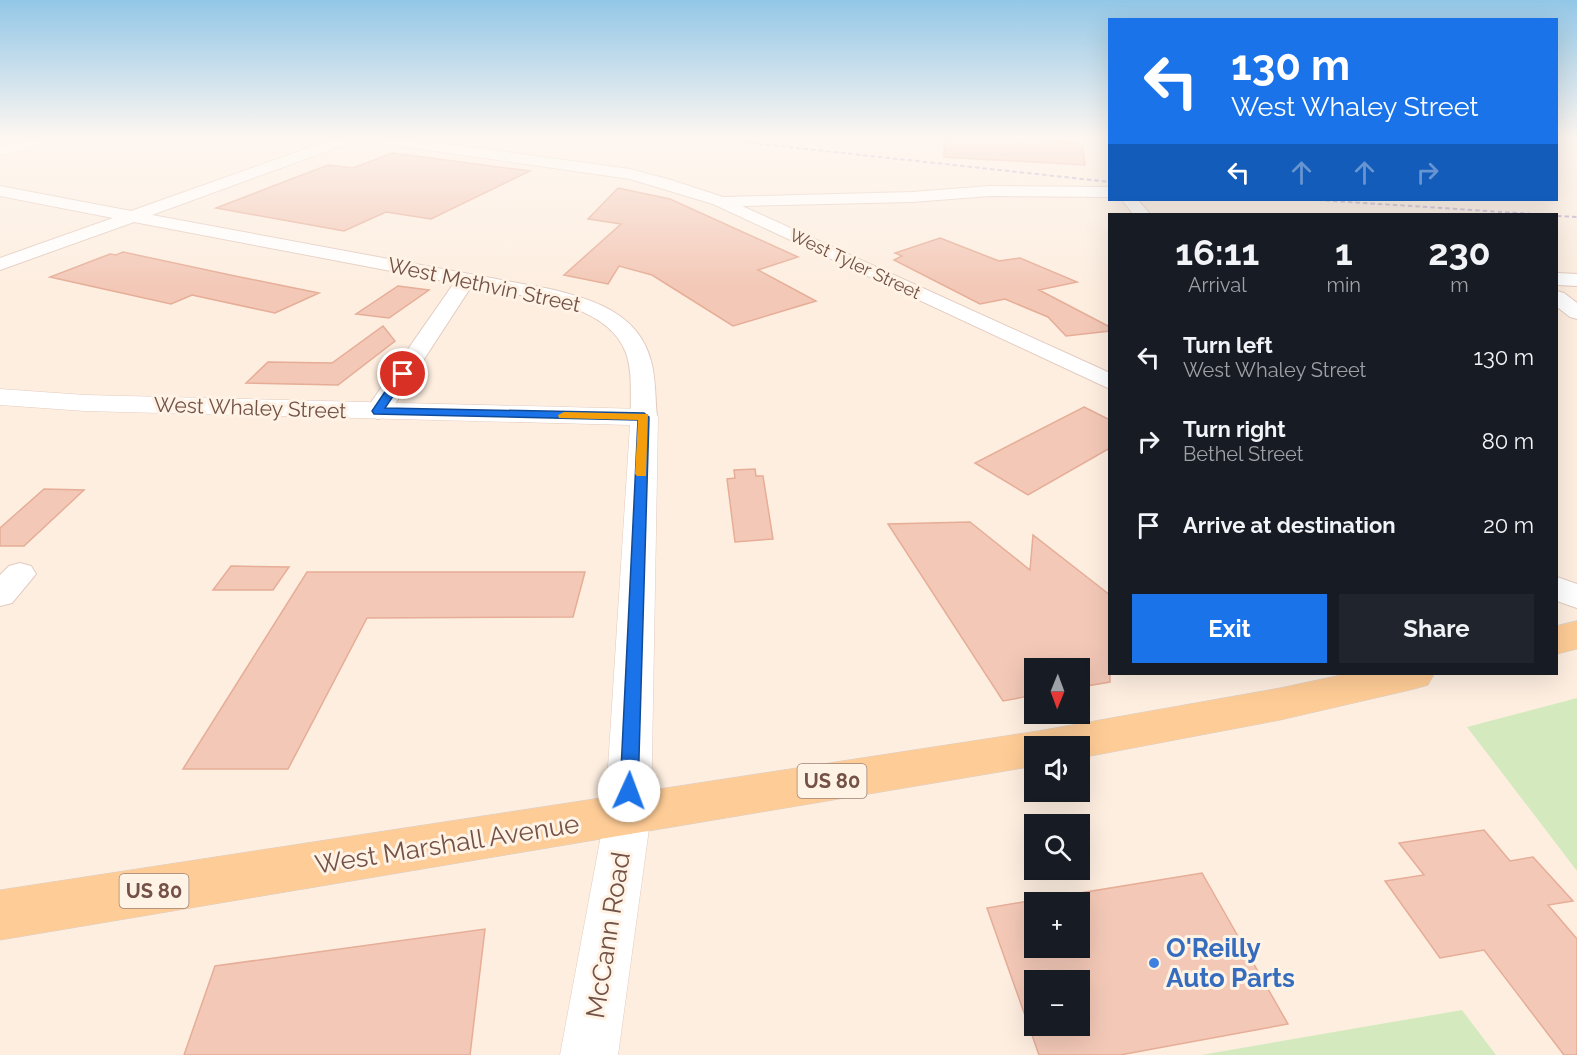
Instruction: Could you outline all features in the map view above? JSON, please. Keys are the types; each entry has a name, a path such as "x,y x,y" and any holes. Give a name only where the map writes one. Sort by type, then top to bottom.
{"main road":[{"path":"1558,640 1577,635"},
{"path":"1090,739 1280,704 1410,675"},
{"name":"West Marshall Avenue","path":"0,915 1024,750"}],"street":[{"path":"0,264 210,188"},
{"name":"West Tyler Street","path":"681,188 719,201 1108,381"},
{"name":"West Methvin Street","path":"0,191 569,300 596,310 615,322 633,342 638,353 644,417 628,814"},
{"path":"719,201 912,197 990,191 1108,192"},
{"path":"1131,201 1141,213"},
{"path":"1558,279 1577,280"},
{"path":"378,411 466,280"},
{"path":"1558,298 1577,313"},
{"name":"West Whaley Street","path":"0,397 86,403 644,417"},
{"path":"1558,588 1577,597"},
{"name":"McCann Road","path":"589,1055 628,814"}],"green space":[{"path":"1577,698 1577,871 1467,727"},
{"path":"1462,1010 1496,1055 1201,1055"}],"building":[{"path":"267,188 494,188 431,219 386,212 344,231 216,208"},
{"path":"618,188 670,199 798,257 758,270 816,301 733,326 652,275 619,266 608,284 564,275 621,224 588,219"},
{"path":"940,238 999,261 1020,258 1077,282 1039,290 1108,326 1108,331 1066,336 1048,317 1005,299 980,304 894,260 902,256 895,253"},
{"path":"123,252 319,293 275,313 192,295 171,304 50,277 110,254 116,255"},
{"path":"398,286 429,290 389,318 356,314"},
{"path":"383,326 395,341 338,385 246,383 268,362 332,363"},
{"path":"1084,407 1108,419 1108,449 1028,495 975,463"},
{"path":"755,469 756,476 763,476 773,539 735,542 727,479 735,478 734,470"},
{"path":"44,489 84,490 24,546 0,546 0,528"},
{"path":"970,522 1030,570 1033,535 1108,593 1108,675 1110,675 1110,682 1090,685 1090,658 1024,658 1024,697 1003,701 888,524"},
{"path":"231,566 289,567 273,590 213,590"},
{"path":"307,572 585,572 573,617 367,618 288,769 183,769"},
{"path":"1484,830 1510,861 1533,857 1573,901 1548,905 1577,939 1577,1055 1564,1055 1484,950 1440,958 1385,881 1424,875 1399,843"},
{"path":"1202,873 1288,1024 1120,1055 1039,1055 1032,1036 1090,1036 1090,970 1024,970 1024,1013 987,908 1024,902 1024,958 1090,958 1090,892 1086,892"},
{"path":"485,929 470,1055 184,1055 215,966"}],"railway":[{"path":"1333,201 1519,213"},
{"path":"1558,216 1577,217"}],"slow traffic":[{"path":"564,415 644,417 641,474"}],"place":[{"name":"O'Reilly Auto Parts","path":"1154,963"}],"route":[{"path":"403,374 378,411 644,417 629,791"}]}
